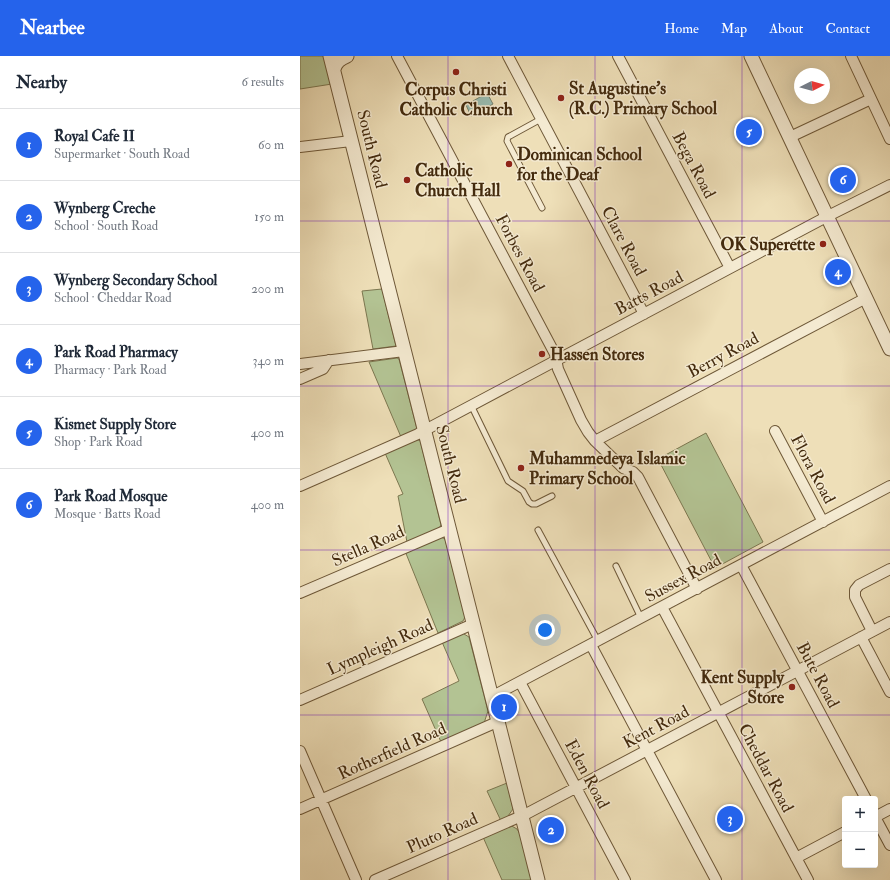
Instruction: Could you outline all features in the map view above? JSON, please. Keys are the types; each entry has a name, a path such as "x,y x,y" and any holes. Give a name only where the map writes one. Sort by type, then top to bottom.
{"street":[{"name":"South Road","path":"330,56 538,880"},
{"path":"334,69 340,59 347,56"},
{"name":"Forbes Road","path":"397,56 555,354 558,369 581,420 595,441 623,468 633,472 638,477 697,589"},
{"name":"Clare Road","path":"508,56 644,314"},
{"name":"Bega Road","path":"618,56 730,268"},
{"path":"751,56 890,349"},
{"path":"851,56 890,139"},
{"path":"790,137 871,99"},
{"path":"300,147 351,141"},
{"name":"Batts Road","path":"300,486 424,431 828,216 890,185"},
{"name":"Berry Road","path":"595,441 866,298"},
{"path":"300,364 404,351"},
{"path":"300,379 324,369 329,360"},
{"name":"Flora Road","path":"775,431 823,522"},
{"name":"Sussex Road","path":"491,698 890,486"},
{"name":"Stella Road","path":"300,593 449,529"},
{"name":"Bute Road","path":"741,565 864,796"},
{"path":"872,631 855,596 855,590 859,585 890,569"},
{"name":"Cheddar Road","path":"662,607 808,880"},
{"name":"Kent Road","path":"522,816 890,622"},
{"name":"Lympleigh Road","path":"300,700 473,624"},
{"path":"861,637 890,692"},
{"path":"594,643 647,750 716,880"},
{"name":"Eden Road","path":"520,682 625,880"},
{"name":"Rotherfield Road","path":"300,809 497,722"},
{"path":"300,751 356,880"},
{"path":"878,815 890,809"},
{"name":"Pluto Road","path":"375,880 522,816"},
{"path":"878,823 890,845"},
{"path":"796,858 842,834"}],"lane":[{"path":"541,119 508,137 507,141 542,208"},
{"path":"471,405 508,481 523,490 529,502 532,504 536,504 552,496"},
{"path":"538,530 594,643"},
{"path":"616,566 641,618"}],"green space":[{"path":"300,56 325,56 332,84 300,89"},
{"path":"382,289 396,346 373,349 362,291"},
{"path":"399,359 417,429 401,437 369,362"},
{"path":"706,433 763,542 715,568 658,459"},
{"path":"416,440 420,440 441,525 439,528 407,542 398,496 403,494 385,453"},
{"path":"441,537 445,539 465,617 463,621 438,633 405,551"},
{"path":"464,632 464,634 469,637 488,711 485,723 441,742 422,699 459,681 442,642"},
{"path":"507,783 513,809 508,818 501,821 487,791"},
{"path":"510,825 517,829 520,834 532,880 502,880 483,837"}],"water":[{"path":"487,93 493,104 471,116 466,105"}],"place":[{"name":"Corpus Christi Catholic Church","path":"456,72"},
{"name":"St Augustine's (R.C.) Primary School","path":"561,98"},
{"name":"Kismet Supply Store","path":"749,132"},
{"name":"Dominican School for the Deaf","path":"509,164"},
{"name":"Catholic Church Hall","path":"407,180"},
{"name":"Park Road Mosque","path":"843,180"},
{"name":"OK Superette","path":"823,244"},
{"name":"Park Road Pharmacy","path":"838,272"},
{"name":"Hassen Stores","path":"542,354"},
{"name":"Muhammedeya Islamic Primary School","path":"521,468"},
{"name":"Kent Supply Store","path":"792,687"},
{"name":"Royal Cafe II","path":"504,707"},
{"name":"Wynberg Secondary School","path":"730,819"},
{"name":"Wynberg Creche","path":"551,830"}]}
